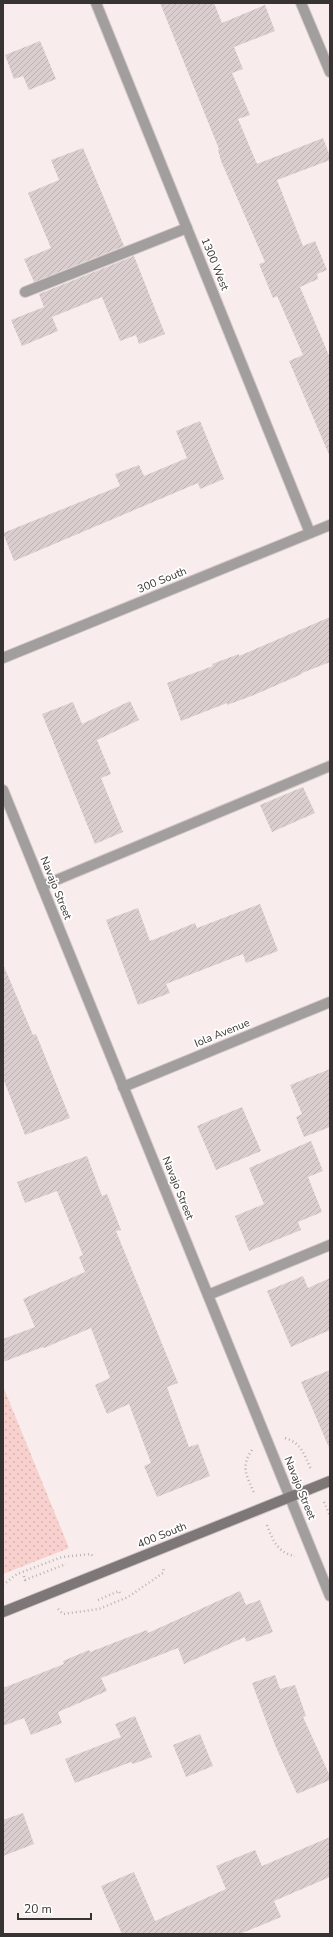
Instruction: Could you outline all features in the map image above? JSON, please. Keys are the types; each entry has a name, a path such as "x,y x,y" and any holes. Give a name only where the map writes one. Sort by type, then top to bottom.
{"main road":[{"name":"400 South","path":"3,1612 330,1481"}],"street":[{"name":"1300 West","path":"96,3 310,533"},
{"path":"301,3 330,72"},
{"path":"25,292 187,228"},
{"name":"300 South","path":"3,658 330,525"},
{"path":"42,886 330,766"},
{"name":"Navajo Street","path":"3,790 330,1596"},
{"name":"Iola Avenue","path":"123,1086 330,1002"},
{"path":"208,1295 330,1245"}],"path":[{"path":"302,1447 307,1460"},
{"path":"244,1470 250,1482"},
{"path":"328,1511 330,1516"},
{"path":"270,1532 275,1546"},
{"path":"42,1596 64,1614 99,1609 128,1597 163,1573 167,1546"},
{"path":"3,1585 17,1574 62,1557 91,1554 106,1571"},
{"path":"24,1576 25,1580 66,1564"},
{"path":"98,1600 119,1591 121,1595"}],"shaded area":[{"path":"3,1386 69,1548 3,1574"}],"building":[{"path":"160,3 214,3 222,23 265,5 275,31 234,47 243,69 232,73 250,115 238,119 257,164 323,138 330,156 330,160 277,180 303,246 315,241 327,270 317,274 318,279 300,287 330,358 330,457 289,361 303,355 277,296 273,298 259,264 265,262 221,161 219,149"},
{"path":"40,41 56,79 29,90 23,76 14,79 5,55"},
{"path":"83,148 124,246 34,282 24,259 51,248 28,193 59,180 51,160"},
{"path":"134,256 165,334 139,344 136,335 120,341 102,297 52,317 58,331 22,346 11,320 44,307 39,294"},
{"path":"200,421 224,479 200,489 198,483 14,561 3,533 120,486 115,474 139,465 144,476 187,458 176,431"},
{"path":"330,617 330,662 254,695 227,705 227,703 181,721 167,683 213,666 212,664 239,654 239,656"},
{"path":"130,701 139,720 97,740 111,774 101,778 123,832 95,844 42,714 73,702 82,724"},
{"path":"303,787 315,813 272,832 260,805"},
{"path":"260,904 278,951 246,963 243,954 166,984 170,993 138,1005 106,920 138,908 150,941 195,923 197,928"},
{"path":"3,964 33,1035 36,1034 70,1118 25,1135 3,1078"},
{"path":"330,1069 330,1127 304,1137 296,1117 302,1114 290,1085"},
{"path":"242,1107 261,1151 216,1170 197,1126"},
{"path":"311,1141 323,1171 308,1177 322,1212 298,1222 301,1230 249,1251 235,1216 264,1204 249,1168"},
{"path":"87,1156 102,1196 107,1194 121,1230 116,1231 178,1383 167,1387 189,1447 198,1444 210,1476 157,1497 144,1466 151,1463 129,1404 107,1414 95,1385 110,1378 91,1328 44,1348 43,1347 3,1362 3,1339 35,1327 23,1299 85,1272 79,1257 83,1255 57,1191 25,1203 17,1182"},
{"path":"303,1276 308,1288 330,1278 330,1330 291,1347 267,1291"},
{"path":"330,1370 330,1450 301,1382"},
{"path":"240,1591 246,1605 260,1600 273,1632 246,1642 245,1637 184,1664 178,1648 101,1678 107,1691 58,1712 62,1723 31,1735 24,1718 3,1726 3,1688 64,1664 63,1661 89,1650 90,1652 147,1630 148,1633"},
{"path":"275,1675 280,1689 295,1685 306,1716 303,1717 330,1776 330,1780 297,1794 275,1745 252,1683"},
{"path":"135,1716 152,1757 133,1764 131,1762 75,1783 65,1759 121,1737 115,1724"},
{"path":"200,1734 213,1766 186,1777 173,1745"},
{"path":"23,1813 34,1844 3,1856 3,1820"},
{"path":"330,1837 330,1877 274,1901 281,1917 240,1934 122,1934 101,1886 134,1872 155,1921 226,1889 216,1866 255,1850 262,1866"}]}
